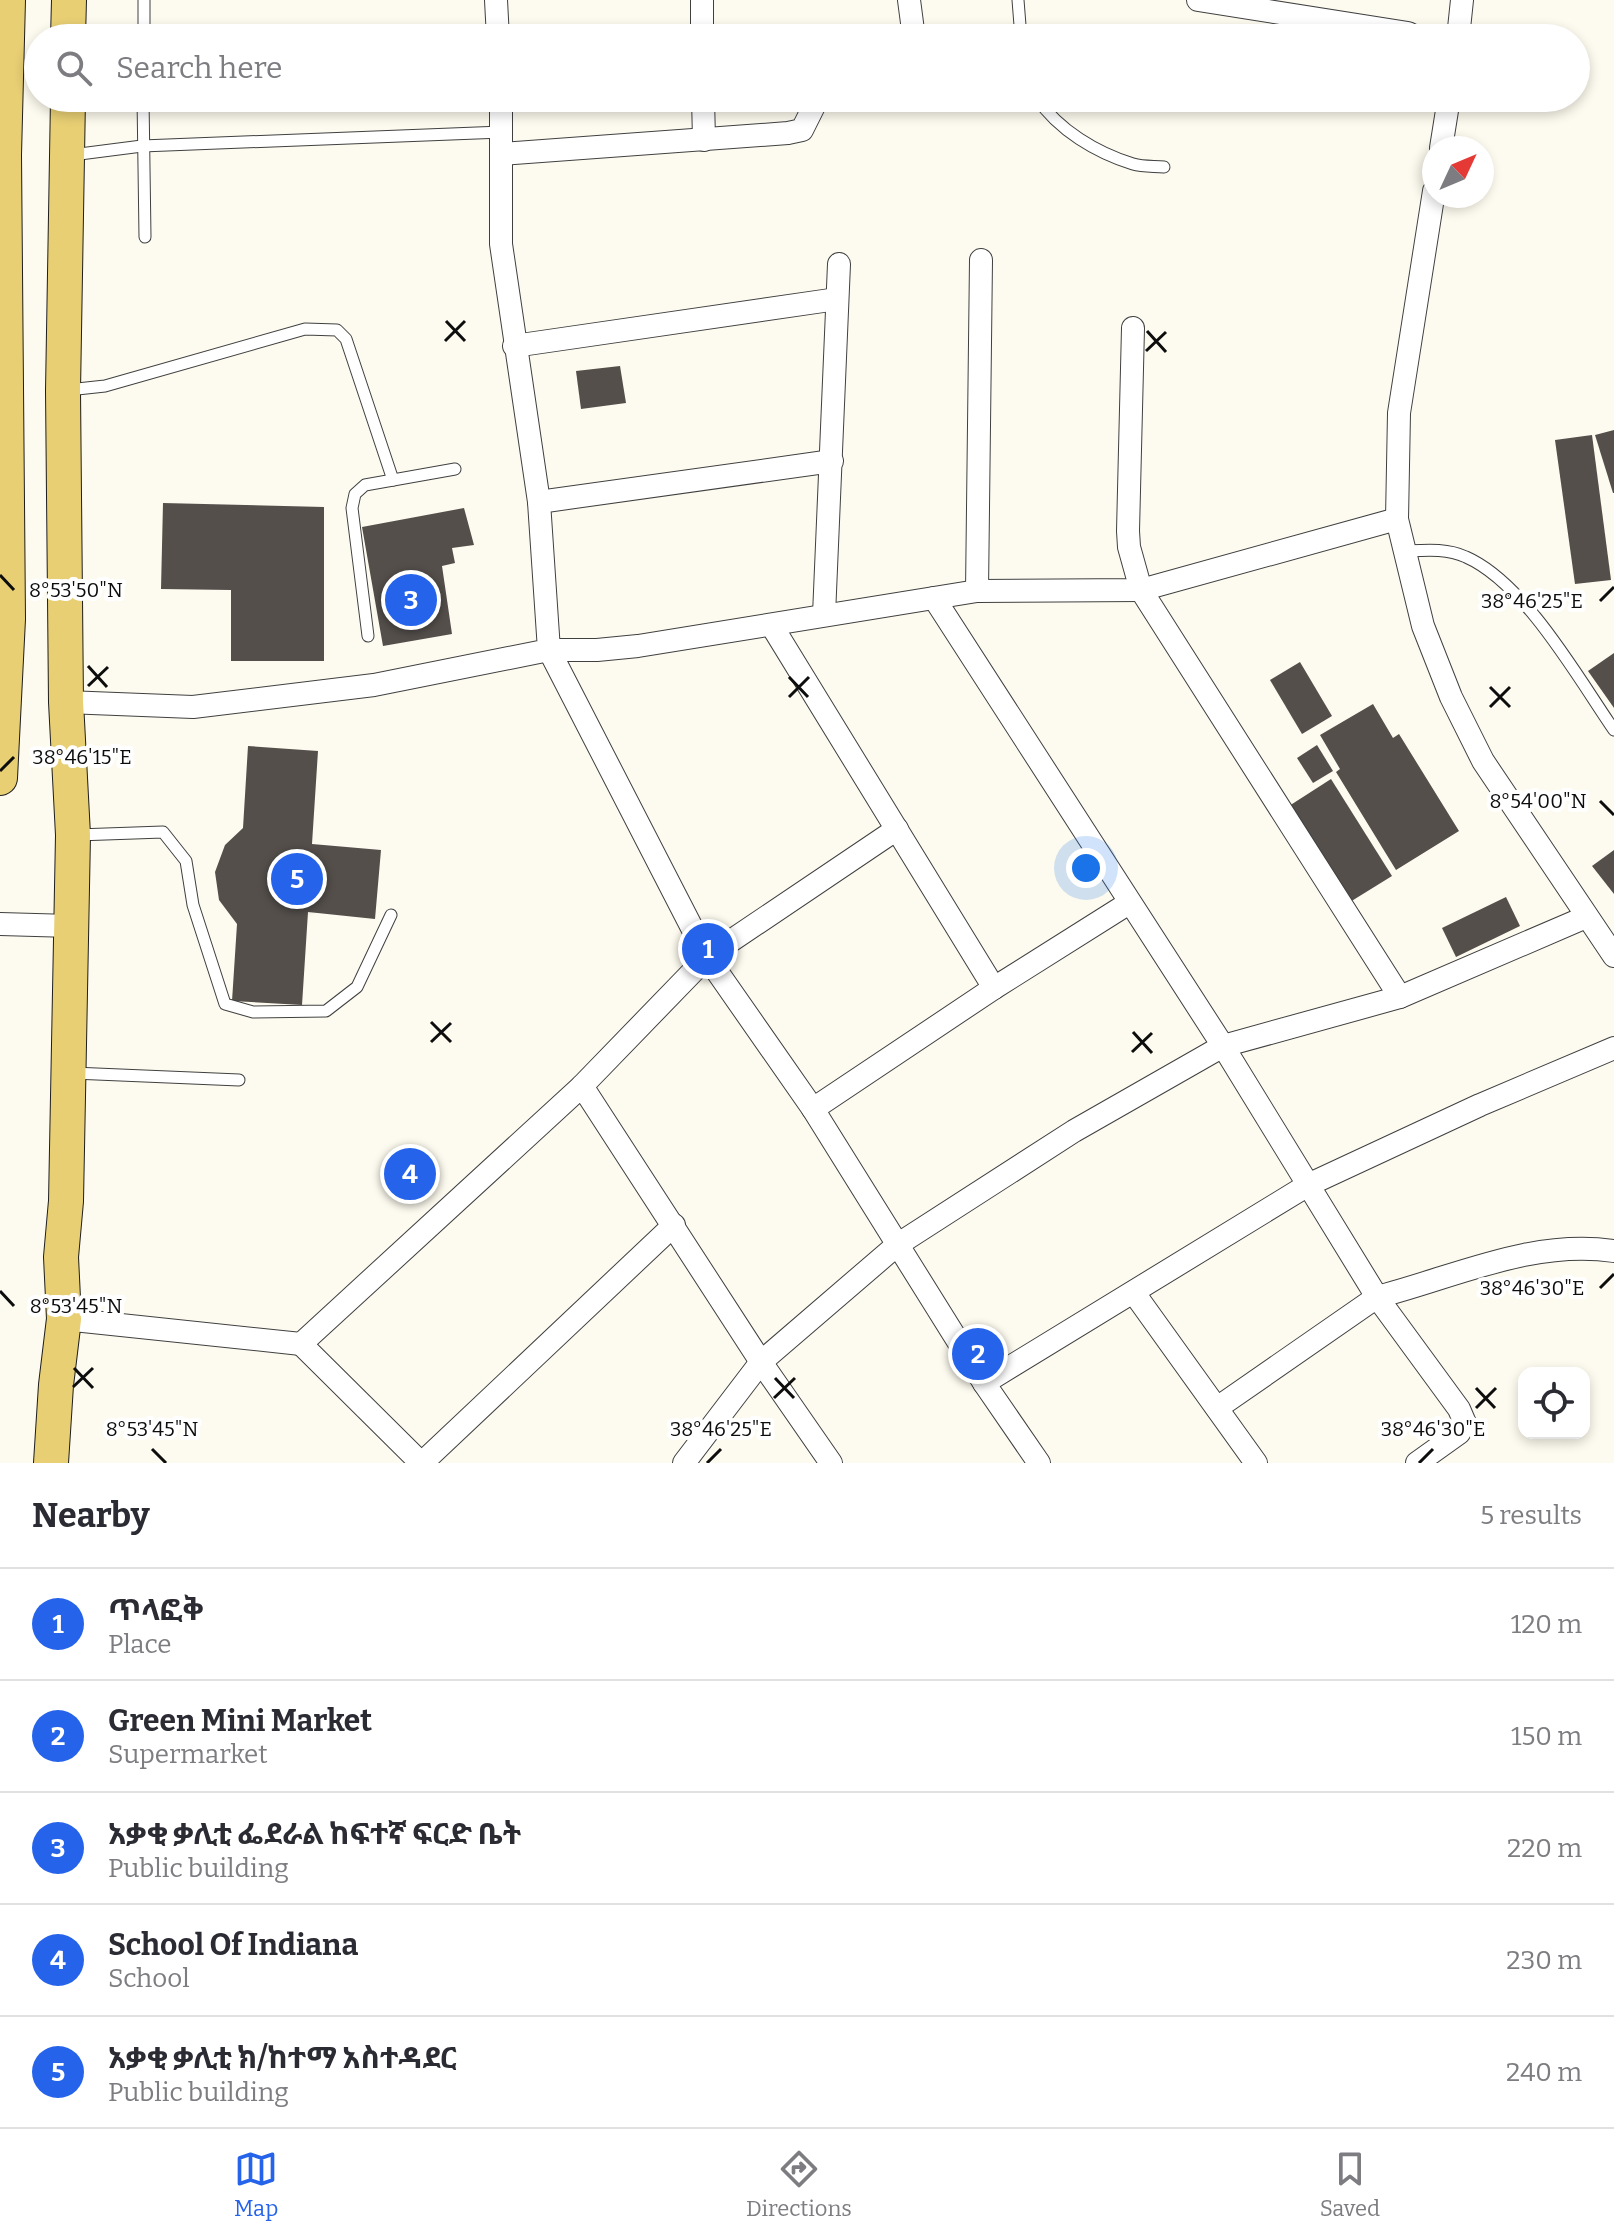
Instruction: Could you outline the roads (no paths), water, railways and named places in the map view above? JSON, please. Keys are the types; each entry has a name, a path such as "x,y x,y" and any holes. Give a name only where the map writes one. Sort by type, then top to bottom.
{"main road":[{"path":"0,778 4,618 4,155 8,0"},
{"path":"68,24 69,0"},
{"path":"51,1463 64,1319 61,1257 66,1201 73,835 66,702 63,391 68,112"}],"street":[{"path":"496,0 497,24"},
{"path":"702,0 702,24"},
{"path":"909,0 912,24"},
{"path":"1198,0 1351,24"},
{"path":"1459,24 1462,0"},
{"path":"501,112 501,244 539,502 549,650 707,957 813,1109 984,1383 1039,1463"},
{"path":"703,112 704,140"},
{"path":"502,143 704,140 802,130 811,112"},
{"path":"1443,136 1447,112"},
{"path":"1431,208 1399,413 1397,519 1423,626 1451,697 1483,761 1614,956"},
{"path":"977,591 981,260"},
{"path":"824,615 839,264"},
{"path":"514,346 837,299"},
{"path":"1133,328 1128,531 1129,547 1141,590 1400,997"},
{"path":"539,502 832,461"},
{"path":"66,702 193,707 374,685 549,650 638,646 977,591 1141,590 1397,519"},
{"path":"934,598 1223,1046 1377,1297 1459,1409 1465,1423 1459,1433 1417,1463"},
{"path":"772,626 994,988"},
{"path":"301,1344 582,1086 707,957 897,829"},
{"path":"813,1109 994,988 1129,903"},
{"path":"684,1463 761,1362 897,1245 1074,1131 1223,1046 1400,997 1586,917"},
{"path":"0,924 71,926"},
{"path":"984,1383 1308,1185 1480,1105 1614,1048"},
{"path":"582,1086 761,1362 831,1463"},
{"path":"64,1319 301,1344 422,1463 674,1225"},
{"path":"1217,1408 1377,1297 1536,1252 1576,1249 1614,1251"},
{"path":"1134,1293 1256,1463"}],"lane":[{"path":"144,0 144,24"},
{"path":"1018,0 1020,24"},
{"path":"143,112 145,237"},
{"path":"1047,112 1079,140 1135,164 1164,167"},
{"path":"68,156 142,146 502,143"},
{"path":"63,391 105,386 305,329 337,330 346,339 393,480"},
{"path":"368,636 352,508 355,494 365,485 455,469"},
{"path":"1405,551 1442,550 1467,557 1497,577 1537,619 1614,730"},
{"path":"73,835 163,832 186,861 193,905 225,1004 253,1012 326,1011 357,987 391,915"},
{"path":"68,1073 239,1080"}],"place":[{"name":"አቃቂ ቃሊቲ ፌደራል ከፍተኛ ፍርድ ቤት","path":"411,600"},
{"name":"አቃቂ ቃሊቲ ክ/ከተማ አስተዳደር","path":"297,879"},
{"name":"ጥላፎቅ","path":"708,949"},
{"name":"School Of Indiana","path":"410,1174"},
{"name":"Green Mini Market","path":"978,1354"}]}
